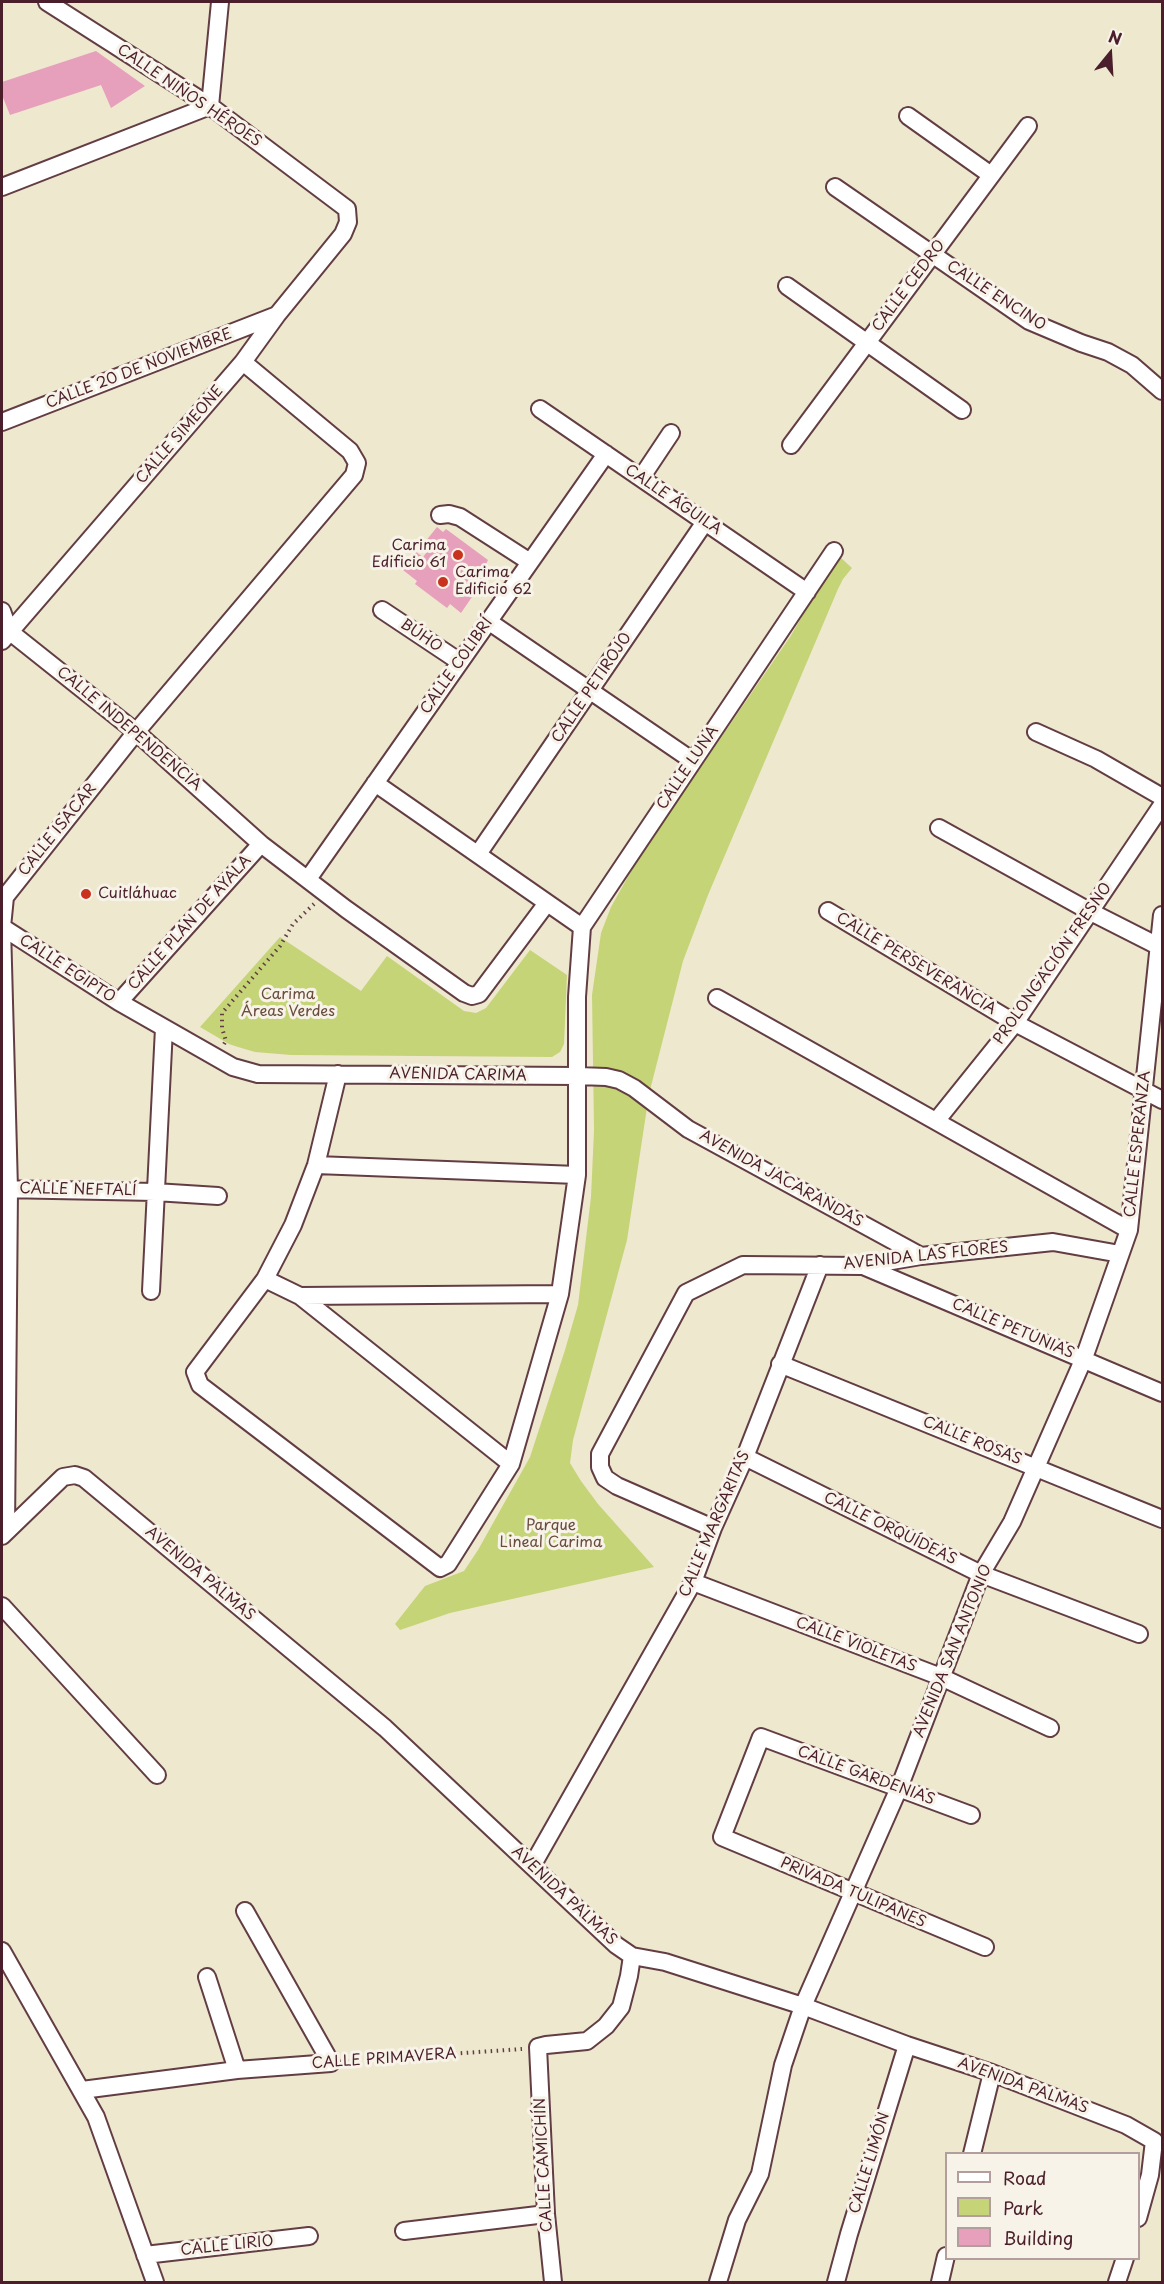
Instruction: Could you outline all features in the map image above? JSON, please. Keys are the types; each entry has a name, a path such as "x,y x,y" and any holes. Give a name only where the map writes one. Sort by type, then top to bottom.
{"street":[{"name":"CALLE NIÑOS HÉROES","path":"47,2 210,106 347,209 348,222"},
{"path":"2,187 210,106 220,2"},
{"path":"908,116 991,176"},
{"name":"CALLE CEDRO","path":"791,445 1028,126"},
{"name":"CALLE ENCINO","path":"835,187 1029,321 1108,352 1132,365 1162,391"},
{"name":"CALLE SIMEONE","path":"5,636 243,362 277,315 343,234 348,222"},
{"path":"788,286 962,410"},
{"name":"CALLE 20 DE NOVIEMBRE","path":"2,422 277,315"},
{"name":"CALLE ISACAR","path":"3,1532 5,1189 2,927 5,897 136,732 354,475 357,463 350,451 243,362"},
{"path":"1149,378 1162,368"},
{"name":"CALLE ÁGUILA","path":"540,409 807,592"},
{"path":"640,478 671,433"},
{"name":"CALLE COLIBRÍ","path":"308,879 606,454"},
{"path":"440,515 449,514 460,517 530,562"},
{"name":"CALLE PETIROJO","path":"478,855 705,522"},
{"name":"CALLE LUNA","path":"265,1280 195,1372 200,1385 440,1568 448,1564 511,1464 560,1294 577,1175 577,997 582,927 834,551"},
{"name":"BÚHO","path":"382,610 460,662"},
{"path":"2,611 5,636"},
{"path":"488,621 693,761"},
{"name":"CALLE INDEPENDENCIA","path":"5,636 136,732 261,844 464,993 472,996 480,994 548,903"},
{"path":"1036,732 1096,759 1162,797"},
{"path":"375,783 582,927"},
{"name":"PROLONGACIÓN FRESNO","path":"937,1120 1015,1023 1162,805"},
{"path":"939,828 1089,911 1161,947"},
{"name":"CALLE PLAN DE AYALA","path":"119,1002 261,844"},
{"name":"CALLE PERSEVERANCIA","path":"828,911 1015,1023 1162,1100"},
{"name":"CALLE ESPERANZA","path":"1129,1230 1161,947 1162,915"},
{"name":"CALLE EGIPTO","path":"2,927 119,1002 217,1058"},
{"path":"717,998 1129,1230"},
{"path":"151,1291 164,1028"},
{"name":"AVENIDA CARIMA","path":"217,1058 233,1067 258,1074 606,1077 620,1080 645,1096"},
{"path":"338,1074 316,1165 293,1225 265,1280 300,1296 511,1464"},
{"name":"AVENIDA JACARANDAS","path":"645,1096 688,1129 921,1256"},
{"path":"316,1165 577,1175"},
{"name":"CALLE NEFTALÍ","path":"5,1189 155,1192 218,1196"},
{"name":"AVENIDA SAN ANTONIO","path":"718,2283 736,2220 760,2174 783,2065 803,2006 899,1788 981,1574 1012,1522 1084,1358 1129,1230"},
{"name":"AVENIDA LAS FLORES","path":"712,1528 617,1486 605,1478 600,1467 600,1454 686,1293 743,1265 862,1266 921,1256 1053,1242 1120,1254"},
{"name":"CALLE MARGARITAS","path":"532,1866 693,1582 712,1528 745,1457 820,1265"},
{"name":"CALLE PETUNIAS","path":"862,1266 1084,1358 1162,1393"},
{"path":"300,1296 560,1294"},
{"name":"CALLE ROSAS","path":"780,1364 1162,1519"},
{"name":"CALLE ORQUÍDEAS","path":"745,1457 981,1574 1139,1634"},
{"name":"AVENIDA PALMAS","path":"3,1532 63,1477 75,1475 84,1478 385,1728 616,1945 632,1956 665,1962 803,2006 907,2045 992,2073 1126,2125 1154,2141 1150,2175 1140,2211"},
{"name":"CALLE VIOLETAS","path":"693,1582 941,1677 1050,1728"},
{"path":"2,1606 157,1775"},
{"name":"CALLE GARDENIAS","path":"722,1838 761,1737 971,1815"},
{"name":"PRIVADA TULIPANES","path":"722,1838 985,1947"},
{"path":"245,1911 331,2062"},
{"path":"2,1951 96,2117 155,2283"},
{"path":"538,2047 587,2041 606,2026 621,2007 632,1956"},
{"path":"207,1977 237,2070"},
{"name":"CALLE LIMÓN","path":"836,2283 907,2045"},
{"name":"CALLE CAMICHÍN","path":"538,2047 546,2214 553,2283"},
{"name":"CALLE PRIMAVERA","path":"82,2090 237,2070 331,2062"},
{"path":"972,2152 992,2073"},
{"path":"404,2231 546,2214"},
{"name":"CALLE LIRIO","path":"145,2255 309,2236"},
{"path":"940,2283 945,2260"},
{"path":"1117,2283 1125,2260"}],"path":[{"path":"217,1058 226,1041 222,1028 222,1013 280,946 293,924 324,892"},
{"name":"CALLE PRIMAVERA","path":"331,2062 538,2047"}],"green space":[{"name":"Parque Lineal Carima","path":"840,557 852,568 838,589 708,895 683,961 649,1094 627,1240 573,1440 570,1463 581,1481 598,1504 654,1567 450,1613 400,1630 395,1624 425,1586 464,1571 478,1550 530,1457 565,1350 578,1305 591,1197 594,1130 592,995 601,933 611,907 639,857 790,637"},
{"name":"Carima Áreas Verdes","path":"280,937 361,991 387,956 464,1011 476,1013 486,1008 530,950 567,975 564,1044 560,1052 552,1057 291,1055 255,1052 238,1047 200,1027"}],"building":[{"path":"96,51 145,86 111,108 101,85 10,115 2,95 2,82"},
{"path":"437,527 443,532 446,529 488,560 485,566 491,571 483,582 476,577 471,583 467,589 474,594 461,613 450,604 447,608 415,584 417,581 403,570 416,552 423,557 431,547 425,542"}],"place":[{"name":"Carima Edificio 61","path":"458,555"},
{"name":"Carima Edificio 62","path":"443,582"},
{"name":"Cuitláhuac","path":"86,894"}]}
